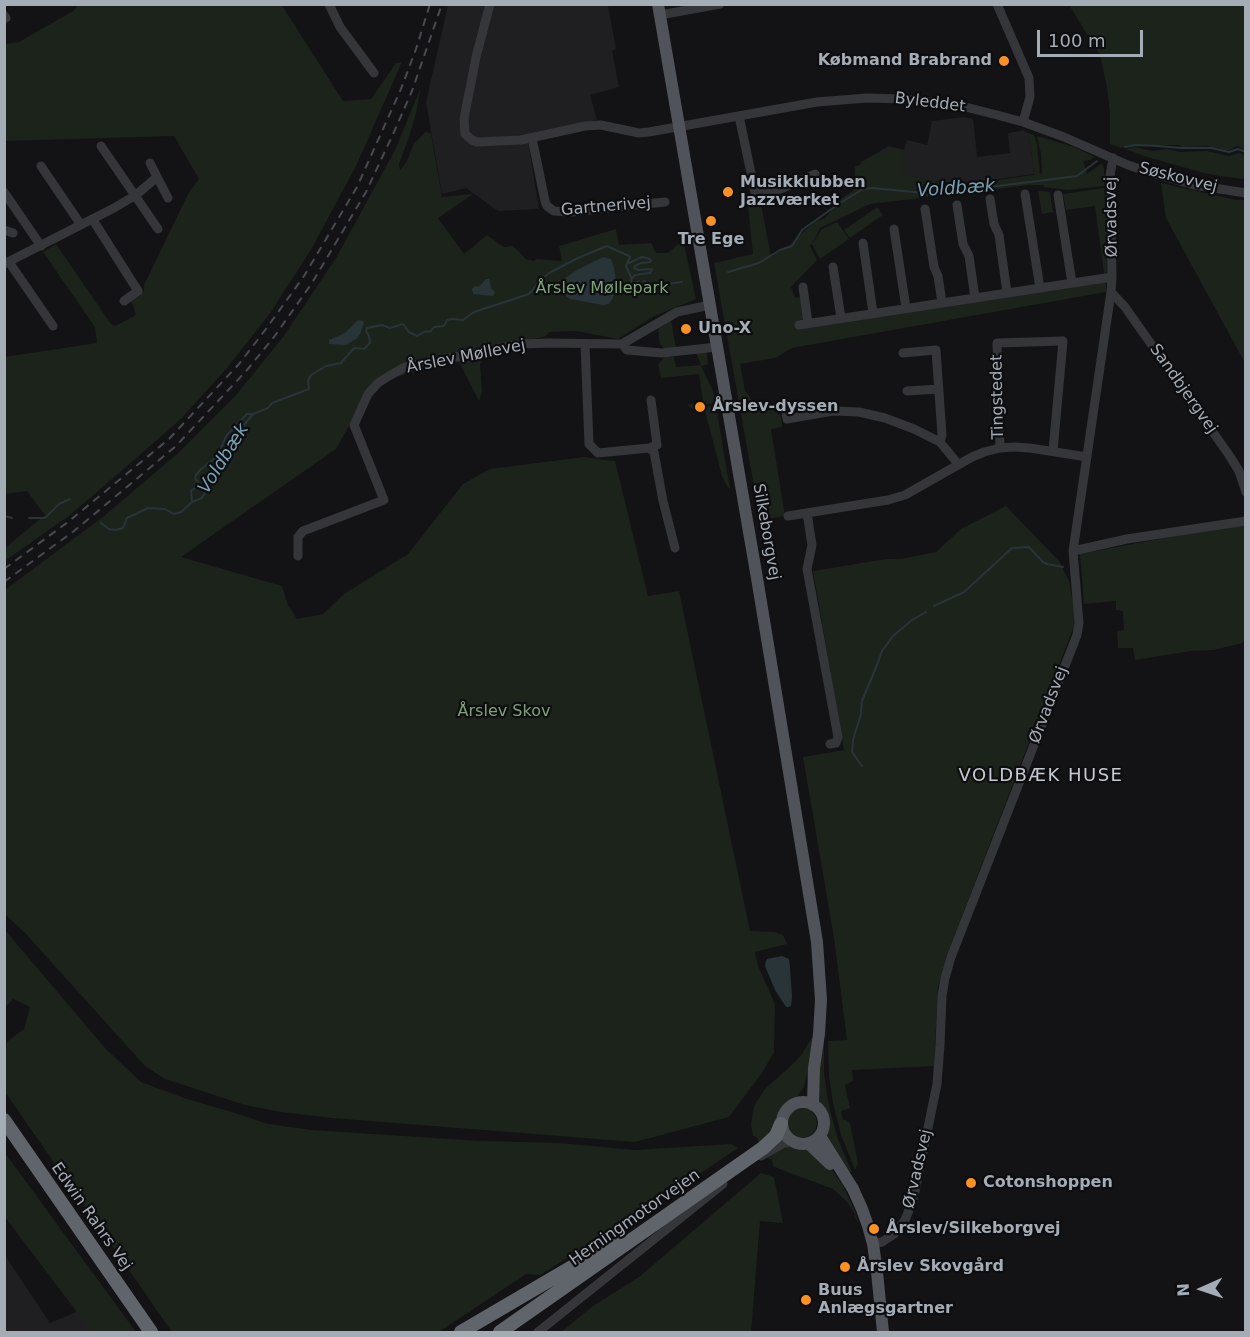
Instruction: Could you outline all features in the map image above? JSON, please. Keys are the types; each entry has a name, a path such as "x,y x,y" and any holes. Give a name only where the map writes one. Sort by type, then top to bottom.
{"highway":[{"name":"Edwin Rahrs Vej","path":"4,1120 151,1332"},
{"name":"Herningmotorvejen","path":"500,1332 773,1140 781,1124"},
{"path":"461,1332 705,1188"}],"main road":[{"name":"Silkeborgvej","path":"659,10 817,942 821,1000 819,1034 807,1104"},
{"path":"793,1104 807,1104 818,1108 823,1119 824,1125 820,1136 809,1144 792,1142 784,1134 781,1124 783,1116 793,1104"},
{"path":"820,1136 853,1189 862,1209 869,1245 876,1332"},
{"path":"809,1144 831,1164 852,1196 859,1213 877,1272 883,1332"}],"street":[{"path":"329,4 340,27 374,73"},
{"name":"Byleddet","path":"490,4 476,57 464,119 465,134 477,142 520,140 601,124 639,133 817,102 883,98 954,104 1023,122 1113,158"},
{"path":"659,10 720,4"},
{"path":"997,4 1029,78 1030,97 1023,122"},
{"path":"739,116 755,192 781,189 815,174"},
{"name":"Gartnerivej","path":"532,138 545,201 547,206 554,211 571,212 665,202"},
{"path":"101,146 158,229"},
{"name":"Søskovvej","path":"1113,158 1128,165 1194,185 1245,193"},
{"name":"Ørvadsvej","path":"869,1245 882,1242 894,1234 905,1220 911,1205 937,1084 942,996 948,968 1077,635 1079,610 1073,551 1111,292 1110,186 1113,158"},
{"path":"150,163 168,198"},
{"path":"41,166 81,225"},
{"path":"53,326 7,263 93,220 136,195 158,177"},
{"path":"4,192 41,246"},
{"path":"1025,194 1040,288"},
{"path":"1058,195 1072,283"},
{"path":"990,199 994,224 999,235 1007,293"},
{"path":"957,205 963,244 969,256 975,298"},
{"path":"925,209 942,303"},
{"path":"93,220 138,291 124,301"},
{"path":"894,229 906,308"},
{"path":"863,243 873,313"},
{"path":"832,267 841,318"},
{"name":"Ørvadsvej","path":"803,287 803,324 1112,277"},
{"name":"Sandbjergvej","path":"1111,292 1125,307 1229,455 1239,471 1245,492"},
{"path":"622,344 677,312 710,305"},
{"name":"Tingstedet","path":"1000,448 997,343 1063,341 1053,451"},
{"name":"Årslev Møllevej","path":"298,556 298,537 303,531 384,500 354,425 368,394 378,383 405,367 507,346 549,343 622,344 627,350 662,353 717,347"},
{"path":"585,344 589,444 598,453 649,448 657,445 651,400"},
{"path":"903,352 936,350 942,435 940,442"},
{"path":"906,391 939,388"},
{"path":"785,407 788,419 833,411 859,412 885,418 940,442 958,464"},
{"path":"649,448 654,452 675,548"},
{"name":"Tingstedet","path":"788,516 888,500 905,495 958,464 984,452 1000,448 1030,448 1087,457"},
{"path":"807,513 812,545 807,569 838,737 836,743 830,744"},
{"path":"1073,551 1127,539 1245,521"},
{"name":"Herningmotorvejen","path":"538,1332 728,1180 772,1149 792,1142"}],"shaded area":[{"path":"448,5 608,5 616,49 612,51 619,87 590,95 597,120 527,135 539,209 498,211 466,188 442,194 426,102"},
{"path":"964,117 973,119 977,157 1010,153 1008,133 1022,130 1028,133 1034,174 956,185 943,181 895,185 860,180 861,162 889,146 904,150 907,140 927,145 932,121"},
{"path":"603,257 611,259 616,281 613,298 609,304 570,299 566,296 562,289 564,279"},
{"path":"486,279 489,279 491,288 495,292 493,296 473,294 472,289 480,286"},
{"path":"358,320 364,323 356,339 346,345 329,344 329,340 345,333"},
{"path":"782,956 789,959 790,967 792,997 791,1006 788,1007 775,990 765,966 767,959"},
{"path":"4,1254 50,1323 79,1311 94,1332 5,1332"}],"green space":[{"path":"281,4 343,101 371,99 396,63 402,62 356,166 312,248 271,312 227,368 181,419 104,486 70,515 5,561 5,548 45,515 27,491 5,494 4,357 97,343 95,327 43,252 56,244 111,324 115,326 136,315 131,300 144,291 144,285 189,192 199,179 174,136 5,141 5,44 19,42 73,11 78,5"},
{"path":"1069,5 1245,5 1245,150 1237,146 1228,151 1208,146 1134,145 1121,148 1110,144 1107,87 1100,55"},
{"name":"Årslev Skov","path":"421,87 416,113 399,164 400,170 407,161 414,143 425,132 431,133 442,197 473,194 438,218 464,254 487,235 504,247 513,246 526,259 534,261 536,259 562,261 559,246 616,229 619,245 651,243 656,253 668,253 683,240 696,299 654,316 618,339 576,331 550,332 544,337 504,344 485,352 480,364 482,392 479,401 459,362 391,378 364,399 336,449 181,557 282,586 288,605 297,619 323,614 344,594 408,554 463,484 490,469 584,457 615,461 648,596 679,591 750,931 774,932 783,935 787,944 755,952 758,966 775,1004 774,1052 762,1073 729,1117 635,1142 281,1112 245,1105 165,1079 145,1066 26,934 5,914 5,590 104,516 177,454 236,395 283,337 336,258 395,150"},
{"path":"1028,133 1034,135 1037,144 1040,174 1042,173 1041,154 1037,136 1074,147 1095,157 1083,161 1087,174 1102,163 1104,169 1105,186 1068,190 1029,185 870,204 820,228 810,246 817,260 791,287 795,298 800,297 804,319 797,321 798,329 1106,282 1106,292 792,348 775,358 740,364 745,391 757,409 770,408 781,416 782,427 771,429 785,516 760,520 714,263 753,254 747,198 760,198 771,257 790,245 815,222 825,218 842,198 854,190 855,167 890,148 904,151 902,174 955,186 1034,175"},
{"path":"1135,147 1152,151 1167,149 1181,152 1207,151 1229,156 1239,153 1245,155 1245,179 1200,172 1126,149"},
{"path":"1161,183 1245,200 1245,363 1166,218"},
{"path":"1104,188 1107,272 1104,273 1095,206 1066,210 1063,194"},
{"path":"1038,191 1050,192 1053,212 1042,214"},
{"path":"877,207 883,215 850,238 844,230"},
{"path":"837,222 849,239 820,259 812,244 822,229"},
{"path":"671,320 676,348 664,348 660,344 658,330"},
{"path":"696,353 707,353 708,364 701,366 714,393 715,403 704,405 704,407 716,406 730,489 722,476 705,411 697,412 687,405 703,401 699,374 661,378 658,364 665,357 674,357 676,367 701,365"},
{"path":"1006,506 1059,561 1069,581 1075,615 1074,626 946,957 938,987 934,1066 852,1070 853,1081 845,1085 850,1108 841,1111 843,1120 850,1123 858,1163 855,1170 841,1135 829,1076 828,1041 847,1040 834,938 803,757 844,750 813,571 936,552 961,529"},
{"path":"1245,524 1245,638 1242,643 1214,650 1191,651 1135,660 1133,648 1118,648 1117,631 1124,630 1123,611 1116,610 1116,601 1084,604 1080,554"},
{"path":"5,930 105,1048 141,1082 268,1124 312,1130 480,1141 560,1143 635,1150 731,1144 738,1148 540,1275 526,1274 439,1332 172,1332 5,1092 5,1047 8,1041 24,1029 30,1007 13,999 5,1007"},
{"path":"813,1038 810,1065 804,1087 795,1099 784,1106 779,1113 777,1128 759,1144 757,1137 753,1136 751,1125 756,1102 766,1088 794,1063"},
{"path":"824,1039 824,1073 829,1106 838,1139 852,1172 845,1172 832,1152 826,1132 826,1117 820,1106 817,1086"},
{"path":"802,1108 813,1112 817,1123 813,1134 802,1138 791,1134 787,1123 791,1112"},
{"path":"788,1146 807,1149 822,1158 842,1184 855,1211 858,1224 847,1202 833,1189 773,1166 772,1159 767,1156"},
{"path":"5,1153 136,1332 92,1332 5,1217"},
{"path":"761,1173 774,1177 783,1223 760,1221 751,1332 561,1332 593,1306 639,1277"}],"waterway":[{"name":"Voldbæk","path":"1125,147 1136,145 1211,148 1229,152 1238,149 1246,152"},
{"name":"Voldbæk","path":"728,272 759,263 780,250 792,246 802,230 863,189 934,194 1077,176 1097,161"},
{"name":"Voldbæk","path":"101,523 109,529 116,530 123,528 127,518 148,508 165,509 174,514 202,498 231,447 231,441 253,414 268,408 272,403 309,389 308,381 311,375 326,366 341,363 354,348 364,349 370,343 367,328 382,325 390,328 403,324 409,332 417,336 431,331 434,327 444,326 447,320 463,320 474,312 529,294 549,273 607,246 629,256 629,263 642,257 650,259 650,262 641,263 634,268 652,269 650,273 635,275 631,279 633,287 639,282 640,291 644,281 648,291 652,284 655,286 682,282"},
{"path":"628,261 626,266 631,277"},
{"name":"Voldbæk","path":"192,502 191,491 198,482 195,479 196,475 218,456 226,436 247,414 252,414"},
{"name":"Voldbæk","path":"29,518 45,518 59,504 70,499"},
{"name":"Voldbæk","path":"4,516 12,518"},
{"path":"934,606 964,592 1012,548 1029,547 1043,562 1063,567"},
{"path":"862,766 852,752 853,740 861,714 862,701 882,651 893,636 926,612"}],"railway":[{"path":"4,569 68,522 169,439 239,364 266,329 304,276 357,187 401,89 430,4"},
{"path":"4,582 74,531 176,446 247,370 274,337 312,283 366,192 412,91 442,4"}],"place":[{"name":"Købmand Brabrand","path":"1004,61"},
{"name":"Musikklubben Jazzværket","path":"728,192"},
{"name":"Tre Ege","path":"711,221"},
{"name":"Uno-X","path":"686,329"},
{"name":"Årslev-dyssen","path":"700,407"},
{"name":"Cotonshoppen","path":"971,1183"},
{"name":"Årslev/Silkeborgvej","path":"874,1229"},
{"name":"Årslev Skovgård","path":"845,1267"},
{"name":"Buus Anlægsgartner","path":"806,1300"}],"district":[{"name":"VOLDBÆK HUSE","path":"1041,776"}],"park label":[{"name":"Årslev Møllepark","path":"602,289"}]}
